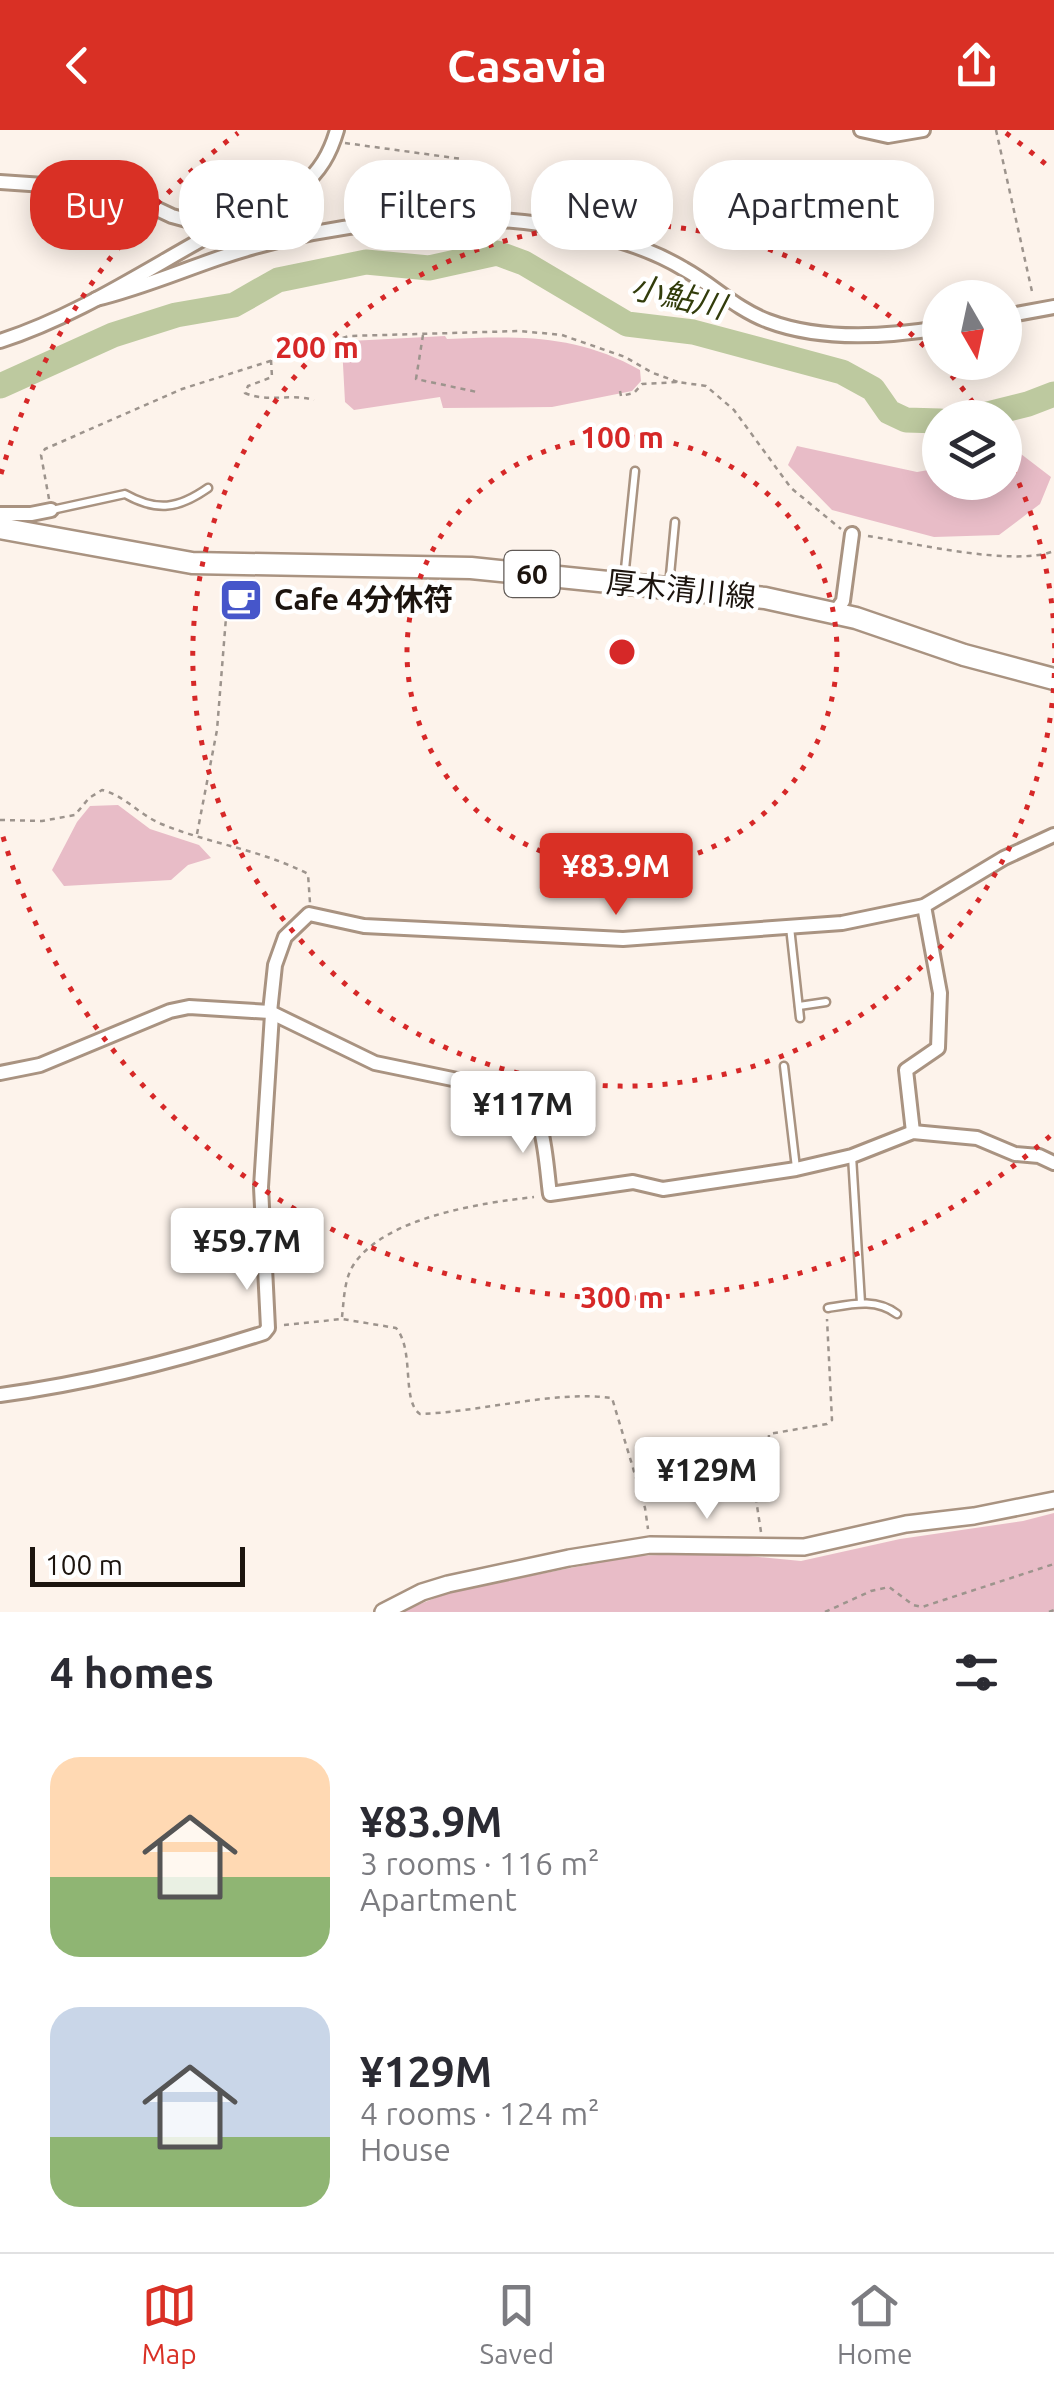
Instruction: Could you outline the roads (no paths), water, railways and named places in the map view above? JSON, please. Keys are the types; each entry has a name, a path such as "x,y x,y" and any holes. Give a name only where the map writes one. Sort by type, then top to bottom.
{"main road":[{"name":"厚木清川線","path":"0,528 158,558 229,566 471,568 765,598 835,612 1054,679"}],"street":[{"path":"861,130 888,136 923,130"},
{"path":"324,162 336,136"},
{"path":"0,182 117,190 179,219"},
{"path":"96,299 217,258 316,234 382,223 486,219 542,224 613,238 664,257 742,309 797,330 835,335 922,329"},
{"path":"0,341 46,325 182,250"},
{"path":"216,250 217,258"},
{"path":"1022,313 1048,308"},
{"path":"0,514 46,508"},
{"path":"835,612 843,601 852,534"},
{"path":"0,1395 70,1386 184,1358 264,1333 268,1328 261,1186 275,965 285,936 309,914 364,926 622,939 859,920 924,906 1004,858 1054,835"},
{"path":"913,1132 906,1070 938,1048 940,993 924,906"},
{"path":"0,1073 40,1065 170,1010 189,1007 271,1013 376,1062 520,1093 528,1098 538,1120 550,1194 633,1182 663,1189 796,1169 852,1156 913,1132 977,1138 1015,1154 1040,1156 1054,1163"},
{"path":"383,1612 448,1584 569,1558 650,1545 804,1547 906,1524 1054,1500"}],"lane":[{"path":"624,584 635,471"},
{"path":"46,508 126,494 156,508 194,498 208,488"},
{"path":"669,588 676,522"},
{"path":"790,927 800,1018"},
{"path":"799,1006 826,1002"},
{"path":"784,1066 796,1169"},
{"path":"852,1156 860,1302"},
{"path":"828,1308 860,1302 886,1305 897,1314"}],"waterway":[{"name":"小鮎川","path":"0,386 113,335 176,315 234,305 278,280 366,262 429,268 497,253 524,263 627,324 693,332 842,372 873,389 889,412 906,420 922,420"},
{"name":"小鮎川","path":"1022,406 1054,394"}],"place":[{"name":"Cafe 4分休符","path":"241,600"}]}
